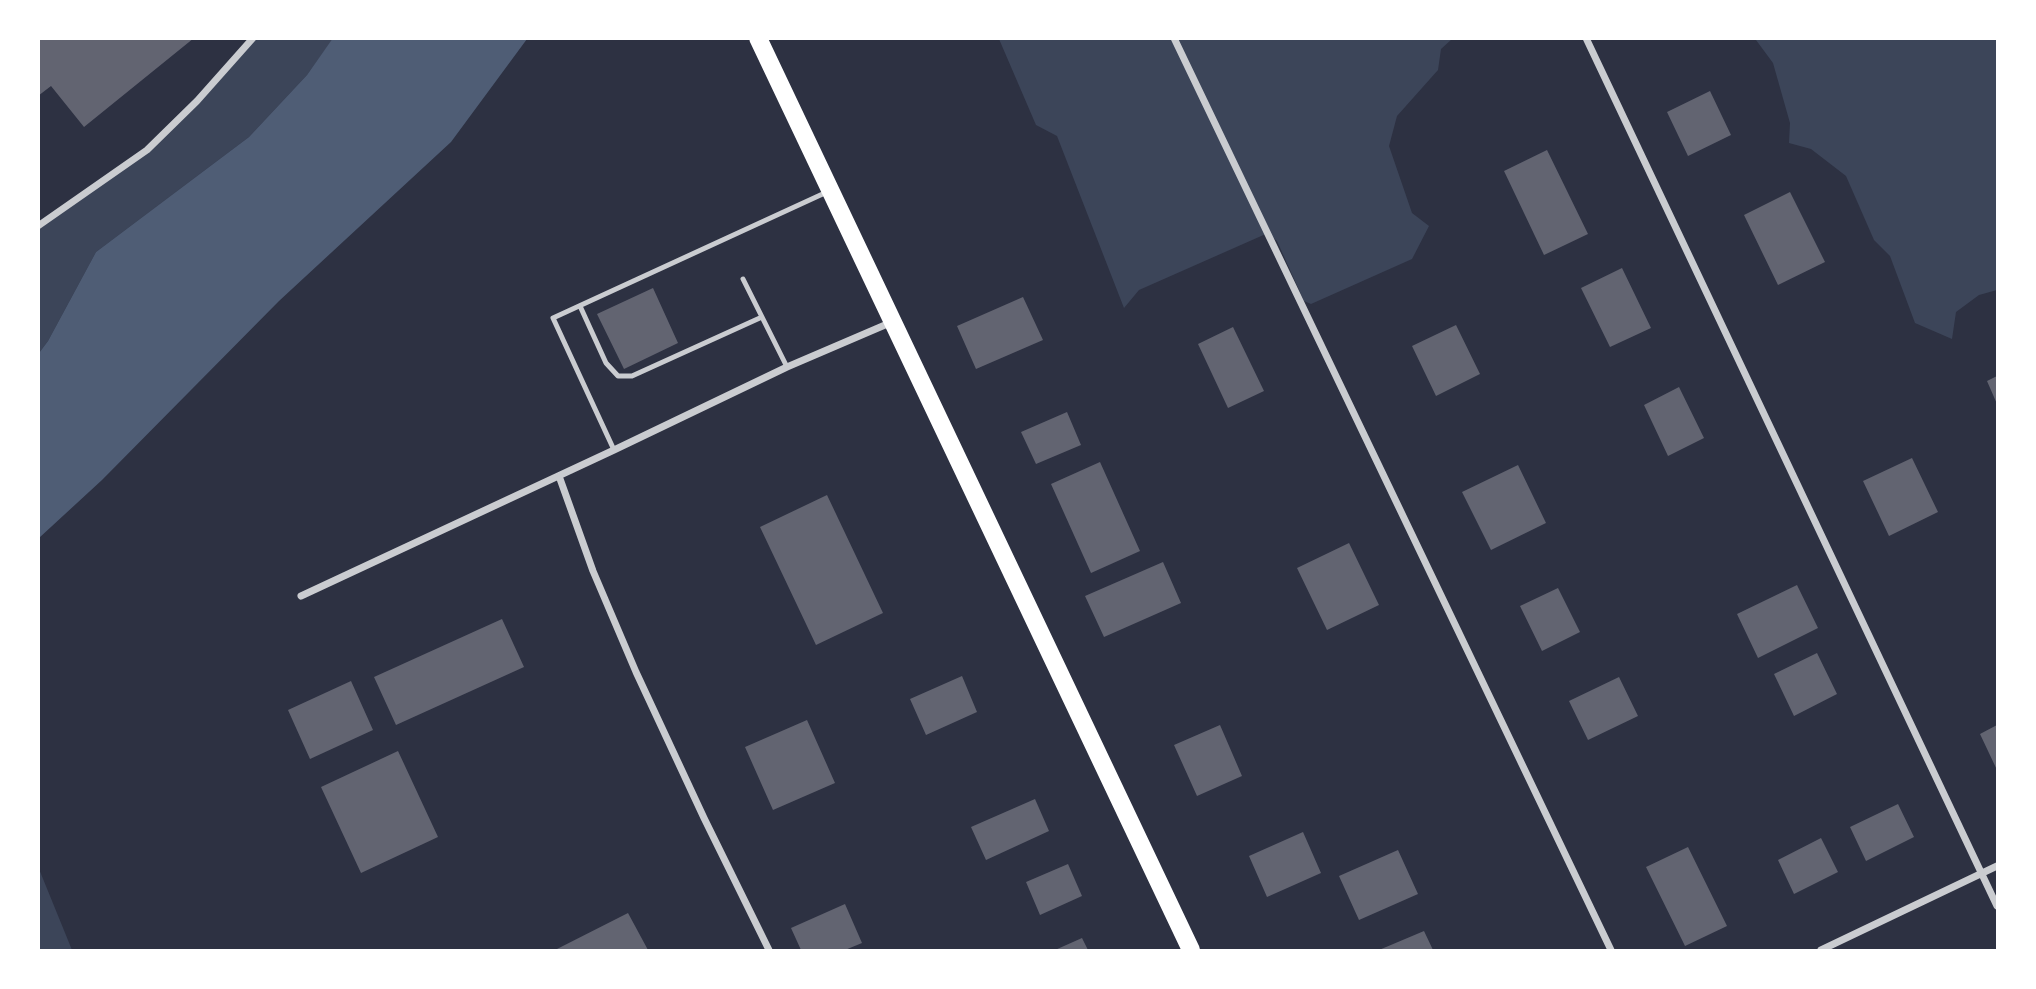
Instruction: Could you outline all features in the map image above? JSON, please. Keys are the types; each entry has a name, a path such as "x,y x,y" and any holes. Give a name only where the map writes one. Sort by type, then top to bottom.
{"main road":[{"path":"758,38 1191,950"}],"street":[{"path":"38,226 147,150 197,101 253,38"},
{"path":"1174,38 1611,950"},
{"path":"1586,38 1997,906"},
{"path":"301,596 787,367 892,321"},
{"path":"559,476 593,571 636,673 769,950"},
{"path":"1821,950 1997,866"}],"lane":[{"path":"614,450 553,318 830,190"},
{"path":"743,279 787,367"},
{"path":"580,306 606,363 618,376 632,376 762,317"}],"shaded area":[{"path":"333,38 527,39 451,142 279,301 102,480 39,538 39,353 96,252 249,137 307,75"},
{"path":"251,39 333,39 307,75 249,137 96,252 39,353 39,224 155,141"},
{"path":"999,39 1452,39 1441,49 1438,70 1397,116 1389,146 1412,213 1429,226 1412,259 1311,304 1304,301 1277,241 1268,233 1139,290 1124,308 1057,136 1036,125"},
{"path":"1748,39 1997,39 1997,290 1979,295 1956,312 1952,339 1915,323 1890,256 1874,240 1846,176 1811,149 1789,143 1790,123 1773,63 1756,40"},
{"path":"39,869 72,950 39,950"}],"building":[{"path":"38,38 194,38 84,127 51,86 38,96"},
{"path":"1710,91 1731,135 1688,156 1667,112"},
{"path":"1547,150 1588,234 1544,255 1504,171"},
{"path":"1790,192 1825,262 1778,285 1744,215"},
{"path":"1622,268 1651,328 1610,347 1581,288"},
{"path":"653,288 678,343 624,369 597,314"},
{"path":"1023,297 1043,340 976,369 957,326"},
{"path":"1456,325 1480,374 1436,396 1412,346"},
{"path":"1233,327 1264,391 1228,408 1198,344"},
{"path":"1997,376 1997,404 1987,381"},
{"path":"1679,387 1704,438 1668,456 1644,405"},
{"path":"1067,412 1081,445 1036,464 1021,432"},
{"path":"1912,458 1938,512 1889,536 1863,481"},
{"path":"1100,462 1140,551 1091,573 1051,484"},
{"path":"1518,465 1546,523 1491,550 1462,492"},
{"path":"827,495 883,613 816,645 760,527"},
{"path":"1349,543 1379,605 1327,630 1297,568"},
{"path":"1163,562 1181,603 1104,637 1085,596"},
{"path":"1797,585 1818,628 1758,658 1737,614"},
{"path":"1558,588 1580,632 1542,651 1520,606"},
{"path":"502,619 524,667 396,725 374,677"},
{"path":"1817,653 1837,694 1794,716 1774,674"},
{"path":"962,676 977,712 926,735 910,699"},
{"path":"1619,677 1638,716 1588,740 1569,701"},
{"path":"351,681 373,730 310,759 288,710"},
{"path":"807,720 835,783 773,810 745,747"},
{"path":"1220,725 1242,776 1197,796 1174,745"},
{"path":"1997,725 1997,770 1980,734"},
{"path":"398,751 438,837 361,873 321,787"},
{"path":"1035,799 1049,831 986,860 971,827"},
{"path":"1898,804 1914,837 1866,861 1850,827"},
{"path":"1303,832 1321,873 1267,897 1249,856"},
{"path":"1821,838 1838,872 1794,894 1778,860"},
{"path":"1688,847 1727,926 1685,946 1646,867"},
{"path":"1398,850 1418,894 1359,920 1339,876"},
{"path":"1068,864 1082,896 1040,915 1026,882"},
{"path":"845,904 862,943 845,950 801,950 791,928"},
{"path":"628,913 648,950 555,950"},
{"path":"1424,931 1433,950 1379,950"},
{"path":"1082,938 1088,950 1055,950"}]}
